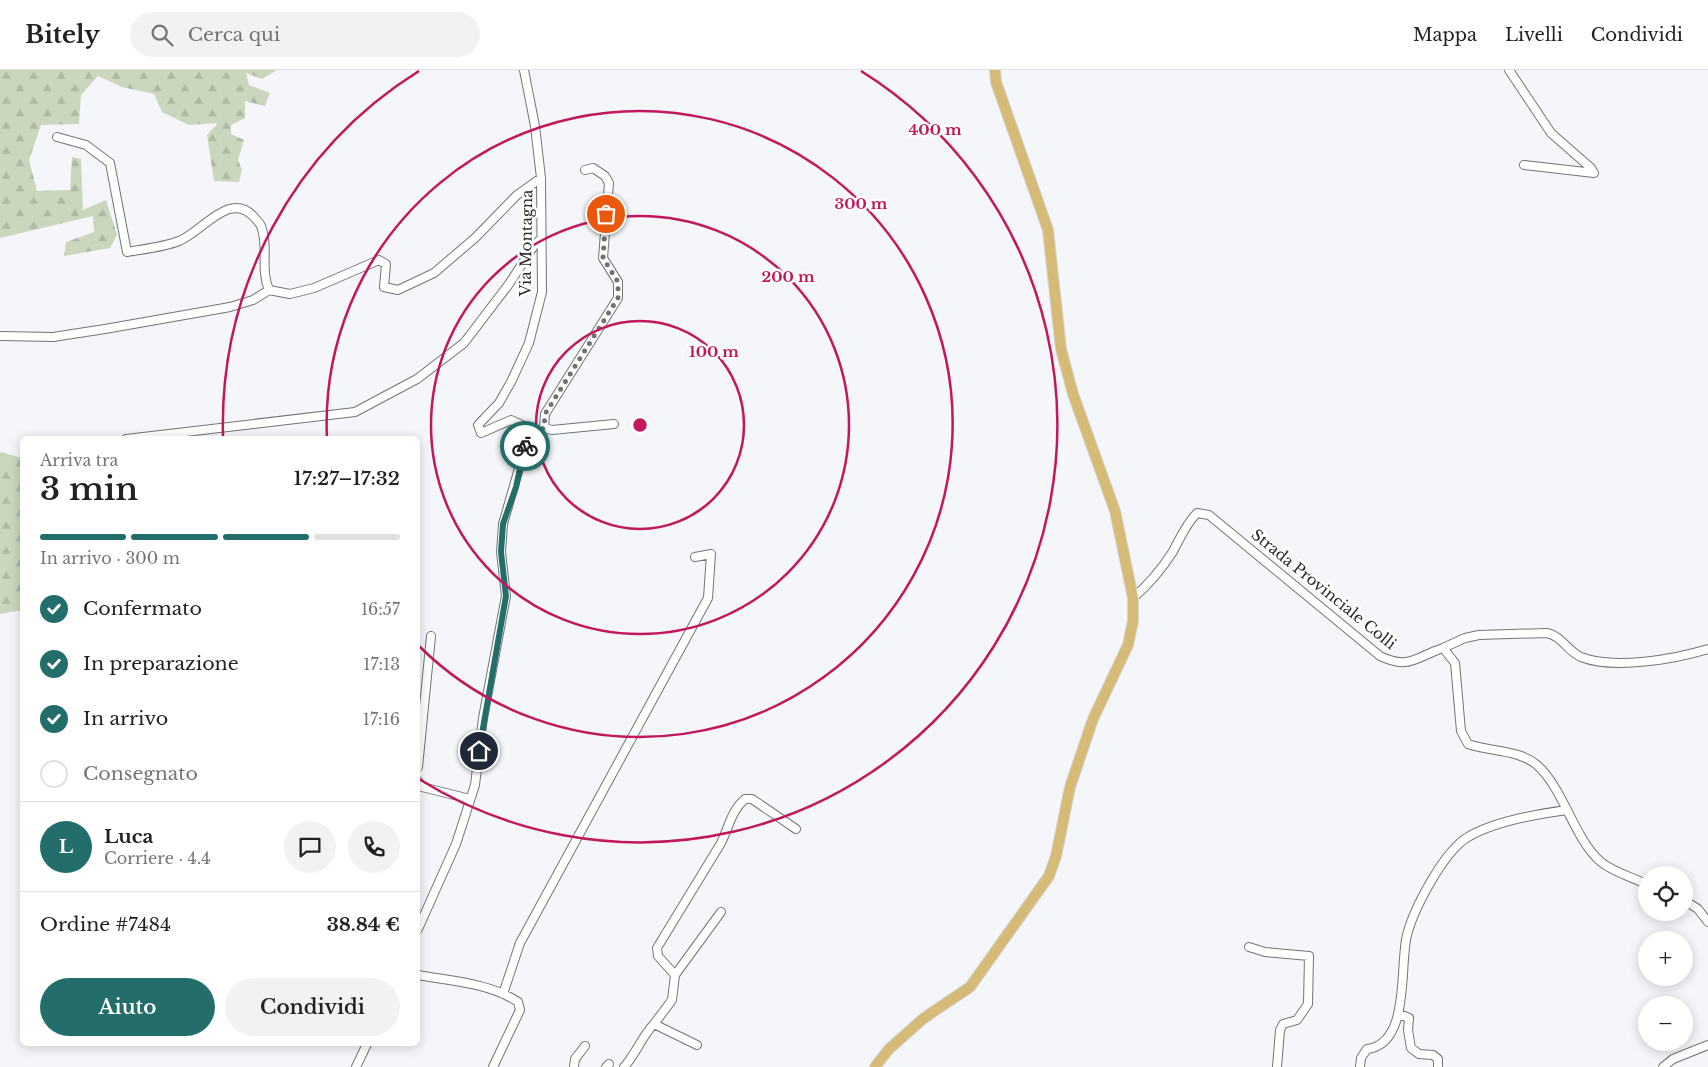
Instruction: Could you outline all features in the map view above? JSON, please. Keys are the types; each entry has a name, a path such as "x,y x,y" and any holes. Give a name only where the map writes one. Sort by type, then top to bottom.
{"main road":[{"path":"875,1067 889,1049 924,1018 970,987 1049,876 1056,856 1072,778 1093,719 1128,645 1133,621 1133,598 1116,511 1073,394 1061,349 1048,230 996,82 995,70"}],"street":[{"name":"Via Montagna","path":"481,433 478,425 498,403 530,343 542,292 541,178 535,126 524,70"},
{"path":"1510,70 1551,133 1592,168 1594,173 1524,166"},
{"path":"57,137 86,146 110,163 127,252 178,242 194,234 210,220 227,210 240,208 250,213 261,226 265,280 269,290"},
{"path":"544,428 545,414 618,298 618,282 603,258 609,184 605,176 594,168 585,170"},
{"path":"0,336 53,337 230,307 253,300 269,290 290,294 314,288 379,260 386,264 384,287 398,290 434,273 475,238 517,195 541,178"},
{"path":"151,436 355,412 417,379 464,343 509,284 535,244 542,238"},
{"path":"420,925 456,844 475,784 483,718 506,596 501,552 503,524 516,487 526,438 524,426 511,420 481,433 476,440"},
{"path":"526,438 544,428 552,430 614,424"},
{"name":"Strada Provinciale Colli","path":"1133,598 1149,584 1171,553 1188,522 1197,513 1209,515 1380,656 1394,663 1405,664 1443,648"},
{"path":"503,994 520,943 708,598 711,554 695,557"},
{"path":"1638,880 1601,862 1589,846 1552,784 1537,765 1523,756 1468,744 1462,731 1455,663 1443,648 1464,638 1547,633 1555,635 1568,650 1599,662 1644,661 1708,649"},
{"path":"420,747 431,636"},
{"path":"420,785 470,799"},
{"path":"675,975 658,956 657,948 721,842 729,826 734,808 745,799 752,799 796,829"},
{"path":"1360,1067 1361,1058 1368,1049 1375,1048 1383,1042 1399,1014 1406,937 1416,908 1452,852 1468,837 1504,823 1542,813 1567,810"},
{"path":"1693,906 1708,922"},
{"path":"624,1067 672,1000 675,975 721,912"},
{"path":"1248,947 1265,952 1308,956 1308,1004 1297,1020 1283,1024 1280,1030 1277,1067"},
{"path":"420,975 484,988 503,994 518,1002 520,1010 493,1067"},
{"path":"1399,1014 1409,1018 1408,1030 1411,1048 1420,1054 1433,1055 1438,1059 1438,1067"},
{"path":"654,1024 697,1045"},
{"path":"1663,1067 1673,1059 1708,1045"},
{"path":"356,1067 366,1046"},
{"path":"574,1067 575,1059 585,1046"}],"green space":[{"path":"0,70 277,70 262,79 246,73 249,85 270,93 265,106 245,101 245,118 231,125 231,134 244,140 238,160 242,170 239,182 214,181 207,135 218,123 189,125 162,112 154,94 122,87 98,76 81,95 79,124 41,125 29,160 37,191 70,190 72,157 81,159 83,210 106,200 117,235 110,248 64,256 66,242 94,232 93,216 0,238"},
{"path":"0,452 20,457 20,610 0,614"}],"way so far":[{"path":"525,446 526,438 544,428 545,414 618,298 618,282 603,258 606,214"}],"route":[{"path":"479,751 483,718 506,596 501,552 503,524 507,508 516,487 525,446"}]}
